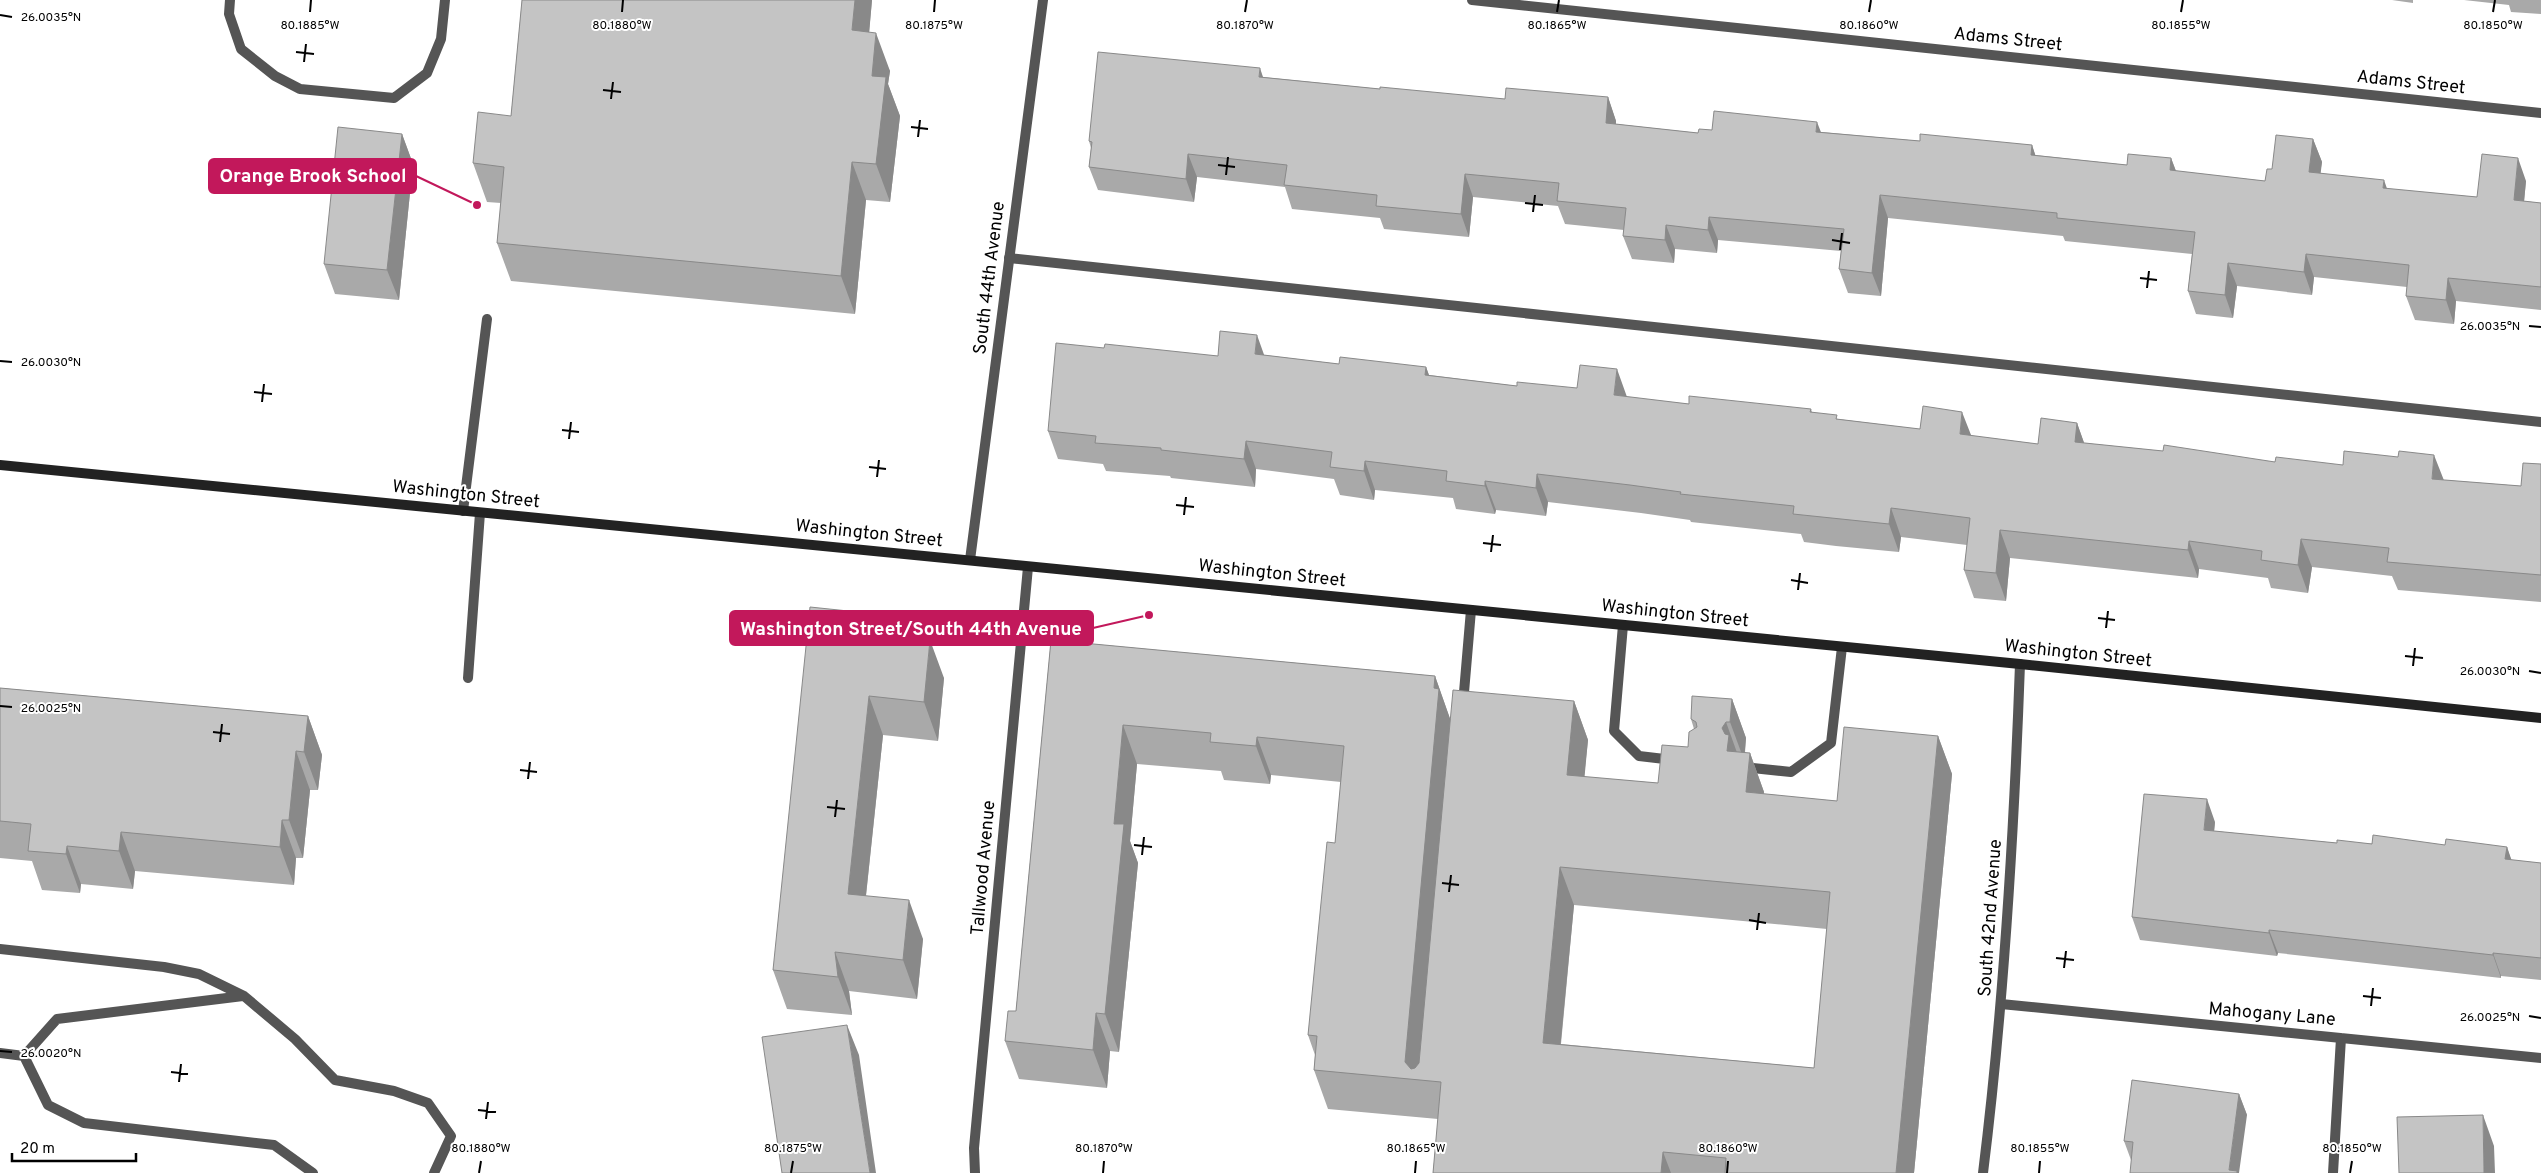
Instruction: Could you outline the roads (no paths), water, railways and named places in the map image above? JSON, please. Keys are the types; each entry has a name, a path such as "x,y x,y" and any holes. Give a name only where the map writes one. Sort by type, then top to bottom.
{"street":[{"path":"230,0 229,14 241,48 275,76 300,89 394,98 427,73 441,39 445,0"},
{"name":"South 44th Avenue","path":"970,560 1043,0"},
{"name":"Adams Street","path":"1472,0 2541,113"},
{"path":"1010,258 2541,422"},
{"path":"463,511 487,319"},
{"name":"Washington Street","path":"0,466 2020,664 2541,718"},
{"path":"468,678 480,513"},
{"name":"Tallwood Avenue","path":"974,1173 974,1148 1028,567"},
{"path":"1461,719 1471,610"},
{"path":"1623,626 1614,731 1639,756 1685,762"},
{"path":"1744,767 1791,772 1831,743 1842,647"},
{"name":"South 42nd Avenue","path":"1983,1173 1997,1061 2013,829 2020,664"},
{"path":"0,949 164,967 199,974 244,996 296,1039 335,1080 394,1091 428,1103 451,1136 434,1173"},
{"path":"24,1056 57,1019 244,996"},
{"name":"Mahogany Lane","path":"2001,1004 2541,1058"},
{"path":"2333,1173 2341,1038"},
{"path":"0,1053 24,1056"},
{"path":"24,1056 48,1105 84,1123 274,1144 313,1173"}],"place":[{"name":"Orange Brook School","path":"477,205"},
{"name":"Washington Street/South 44th Avenue","path":"1149,615"}]}
